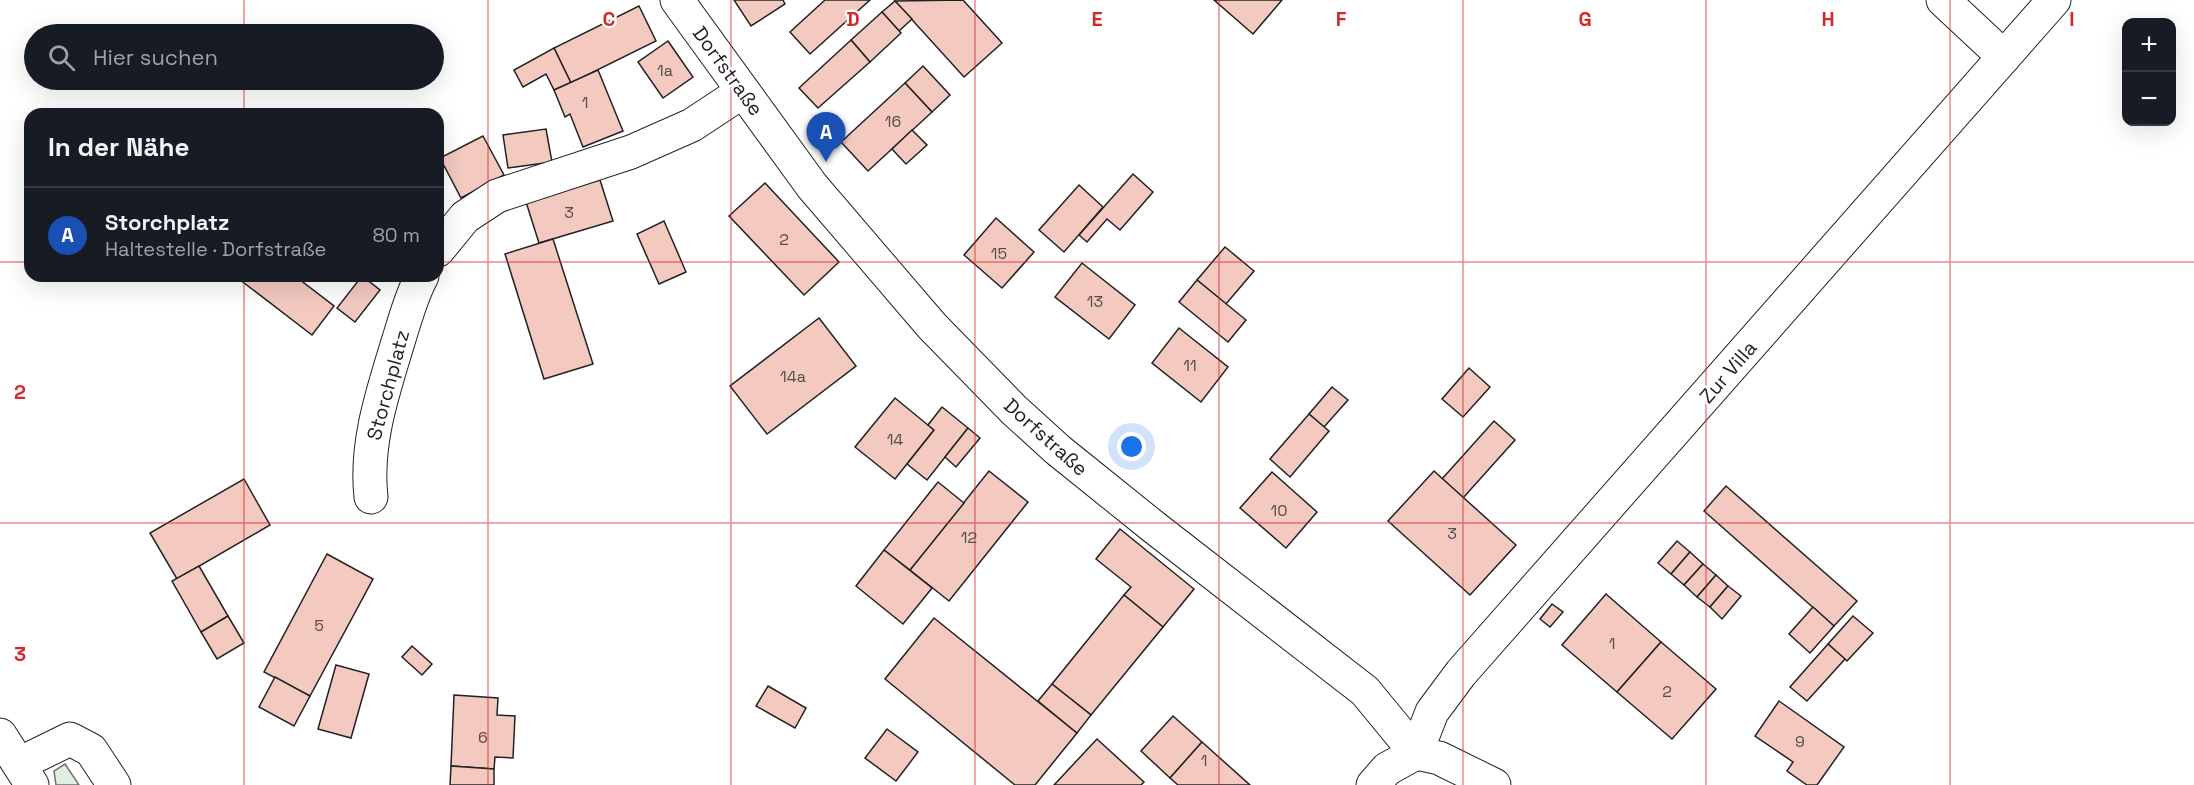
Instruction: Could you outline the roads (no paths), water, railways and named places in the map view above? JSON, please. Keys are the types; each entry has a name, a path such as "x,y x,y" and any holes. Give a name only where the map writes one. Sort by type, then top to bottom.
{"street":[{"name":"Dorfstraße","path":"677,0 812,186 932,326 977,374 1066,457 1365,691 1416,753"},
{"path":"1943,0 2004,57"},
{"name":"Zur Villa","path":"1416,753 1432,712 1461,673 2054,0"},
{"path":"444,243 465,217 497,196 632,152 692,125 742,92"},
{"name":"Storchplatz","path":"371,497 369,474 372,441 384,387 419,282"},
{"path":"0,735 26,775 70,739 91,750 114,785"},
{"path":"1373,785 1387,769 1416,753 1439,758 1494,785"}],"place":[{"name":"Storchplatz","path":"826,162"}]}
